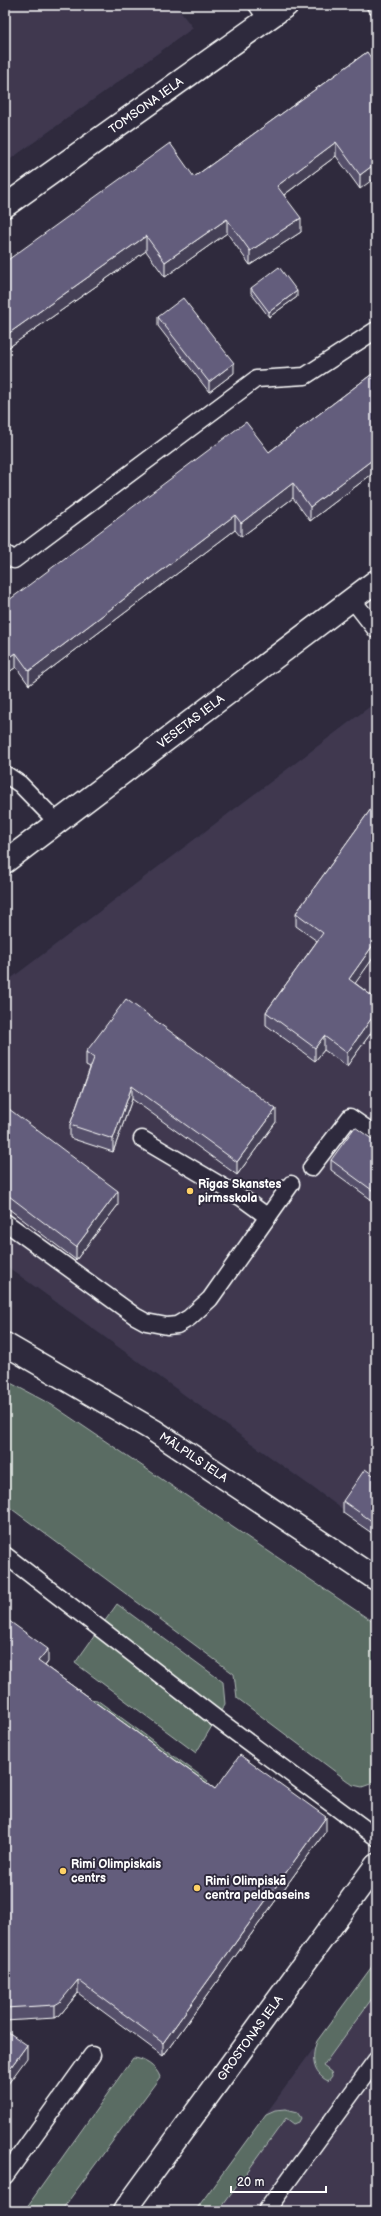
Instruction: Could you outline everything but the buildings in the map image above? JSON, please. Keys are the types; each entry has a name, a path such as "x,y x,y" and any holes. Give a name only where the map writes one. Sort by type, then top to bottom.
{"street":[{"name":"TOMSONA IELA","path":"5,206 262,12 287,5"},
{"name":"VESETAS IELA","path":"5,862 376,581"},
{"name":"MĀLPILS IELA","path":"5,1344 153,1430 376,1579"},
{"name":"GROSTONAS IELA","path":"124,2211 376,1865"}],"lane":[{"path":"5,553 14,560 256,379 305,376 376,330"},
{"path":"352,599 376,630"},
{"path":"5,774 20,784 57,822"},
{"path":"311,1168 350,1117 376,1135"},
{"path":"142,1139 242,1198 268,1217"},
{"path":"5,1222 135,1316 146,1322 167,1326 177,1325 184,1322 210,1299 291,1184"},
{"path":"5,1555 217,1719 376,1837"},
{"path":"5,2176 92,2055"},
{"path":"266,2211 376,2060"}],"shaded area":[{"path":"5,5 175,5 193,28 5,163"},
{"name":"Rīgas Skanstes pirmsskola","path":"376,702 376,1466 345,1511 5,1265 5,983"},
{"path":"376,1963 376,2211 195,2211 206,2196"}],"green space":[{"path":"5,1380 52,1405 376,1624 376,1782 362,1787 353,1785 237,1698 234,1674 5,1504"},
{"path":"117,1604 223,1682 225,1704 196,1753 75,1663"},
{"path":"90,1699 97,1700 208,1781 190,1807"},
{"path":"376,1961 376,1993 323,2066 331,2072 332,2076 328,2081 319,2074 314,2064 314,2053 317,2041"},
{"path":"133,2058 137,2058 149,2064 156,2070 160,2077 61,2211 24,2211"},
{"path":"285,2109 297,2112 301,2118 299,2122 294,2124 286,2118 219,2211 195,2211 266,2114 275,2110"}],"place":[{"name":"Rīgas Skanstes pirmsskola","path":"190,1191"},
{"name":"Rimi Olimpiskais centrs","path":"63,1871"},
{"name":"Rimi Olimpiskā centra peldbaseins","path":"197,1888"}]}
